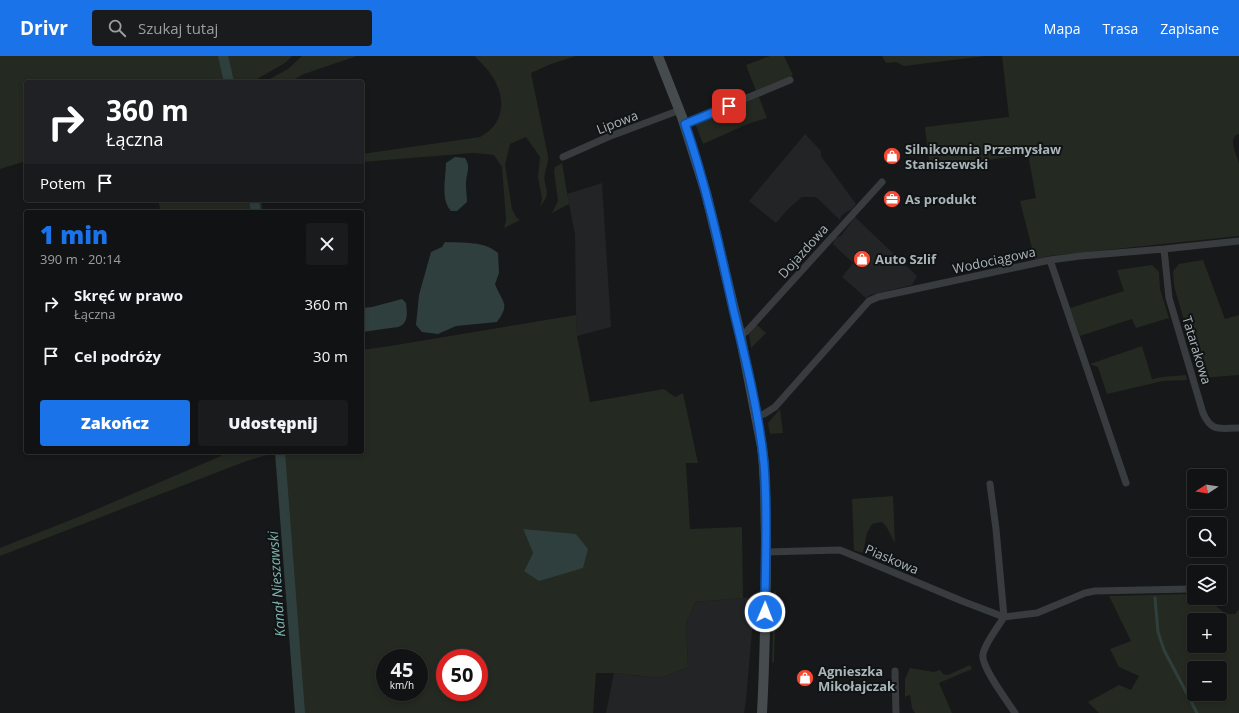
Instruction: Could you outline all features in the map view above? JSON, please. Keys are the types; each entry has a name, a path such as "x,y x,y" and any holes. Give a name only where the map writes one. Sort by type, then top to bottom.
{"main road":[{"path":"658,56 685,124 706,193 740,334 757,416 764,465 766,552 762,713"}],"street":[{"path":"685,124 790,80"},
{"name":"Lipowa","path":"563,157 608,137 680,110"},
{"name":"Dojazdowa","path":"740,334 746,332 882,182"},
{"name":"Wodociągowa","path":"757,416 764,414 775,407 869,301 878,297 1050,260 1239,241"},
{"name":"Tatarakowa","path":"1164,249 1169,298 1203,414 1208,424 1216,429 1239,428"},
{"path":"1050,260 1126,483"},
{"path":"990,484 996,529 1004,616 982,655 985,666 1015,713"},
{"name":"Piaskowa","path":"766,552 840,550 962,601 1004,616 1037,613 1085,593 1095,591 1187,589"},
{"path":"895,671 896,713"}],"shaded area":[{"path":"0,56 292,56 285,63 255,80 24,80 24,162 0,169"},
{"path":"302,56 357,56 304,74 294,80 268,80 288,69"},
{"path":"474,56 576,56 551,64 531,73 548,156 544,178 547,193 540,207 542,199 538,177 540,157 526,137 510,144 505,165 512,209 516,217 520,220 504,228 506,220 502,167 494,155 473,153 364,162 364,154 480,137 490,130 500,114 500,95 492,76"},
{"path":"770,56 784,56 793,75 756,91 746,65"},
{"path":"882,56 986,56 904,66 896,62 886,63"},
{"path":"1002,56 1239,56 1239,134 1233,139 1233,143 1239,164 1239,236 1049,256 1035,260 1020,201 1036,198 1028,154 930,169 925,127 1009,117"},
{"path":"759,97 767,118 750,123 703,144 695,123"},
{"path":"805,134 821,151 821,156 856,204 851,210 841,216 840,220 816,197 802,197 788,209 776,223 749,201"},
{"path":"455,157 465,158 468,165 466,182 467,202 457,211 451,211 446,200 444,188 446,163"},
{"path":"562,163 569,204 552,213 558,201 554,172 555,167"},
{"path":"602,183 611,327 577,336 575,234 567,194"},
{"path":"158,202 261,202 263,210 160,210"},
{"path":"855,217 917,276 912,285 870,295 866,298 842,277 853,263 833,244 835,238 841,236"},
{"path":"445,242 486,246 498,253 499,273 495,284 504,303 504,311 497,322 456,326 438,334 422,332 416,325 419,295 431,252 442,247"},
{"path":"1203,260 1225,319 1239,315 1239,375 1201,378 1174,286 1173,271 1179,264"},
{"path":"1152,265 1159,272 1160,289 1169,318 1136,328 1132,319 1080,336 1070,308 1124,291 1117,270"},
{"path":"402,299 406,303 406,320 398,327 364,332 364,308"},
{"path":"576,315 577,336 590,402 664,389 675,397 683,393 698,463 686,463 690,529 742,527 743,598 695,602 686,623 688,667 660,678 614,673 596,673 593,713 297,713 285,584 276,454 364,454 364,350","holes":["523,529 583,568 524,571 533,553"]},
{"path":"756,324 766,333 751,348 749,335"},
{"path":"1142,346 1152,379 1186,375 1187,380 1163,381 1107,394 1098,367 1090,364"},
{"path":"780,409 783,433 770,434 768,423"},
{"path":"221,454 270,454 244,462 0,556 0,548 83,515 221,456"},
{"path":"893,496 895,543 886,526 882,522 872,524 867,533 863,553 854,550 852,499"},
{"path":"523,529 576,534 588,549 583,568 539,581 524,571 533,553"},
{"path":"776,591 774,663 772,662 774,592"},
{"path":"1187,594 1187,605 1216,606 1225,613 1187,613 1187,653 1227,653 1227,614 1235,614 1239,609 1239,713 1099,713 1088,702 1119,685 1131,690 1139,676 1119,667 1110,649 1131,641 1109,596"},
{"path":"755,597 744,713 606,713 614,673 660,678 688,667 686,623 695,602"},
{"path":"970,665 972,669 939,683 952,713 915,713 912,708 910,695 905,697 905,679 910,668 934,672 940,670 943,674 948,675"}],"waterway":[{"name":"Kanał Nieszawski","path":"223,56 229,80"},
{"name":"Kanał Nieszawski","path":"254,202 256,210"},
{"name":"Kanał Nieszawski","path":"280,454 300,713"},
{"path":"1155,598 1158,632 1164,650 1197,713"}],"place":[{"name":"Silnikownia Przemysław Staniszewski","path":"892,156"},
{"name":"As produkt","path":"892,199"},
{"name":"Auto Szlif","path":"862,259"},
{"name":"Agnieszka Mikołajczak","path":"805,678"}],"route":[{"path":"729,106 685,124 706,193 740,334 757,416 764,465 766,552 765,612"}]}
